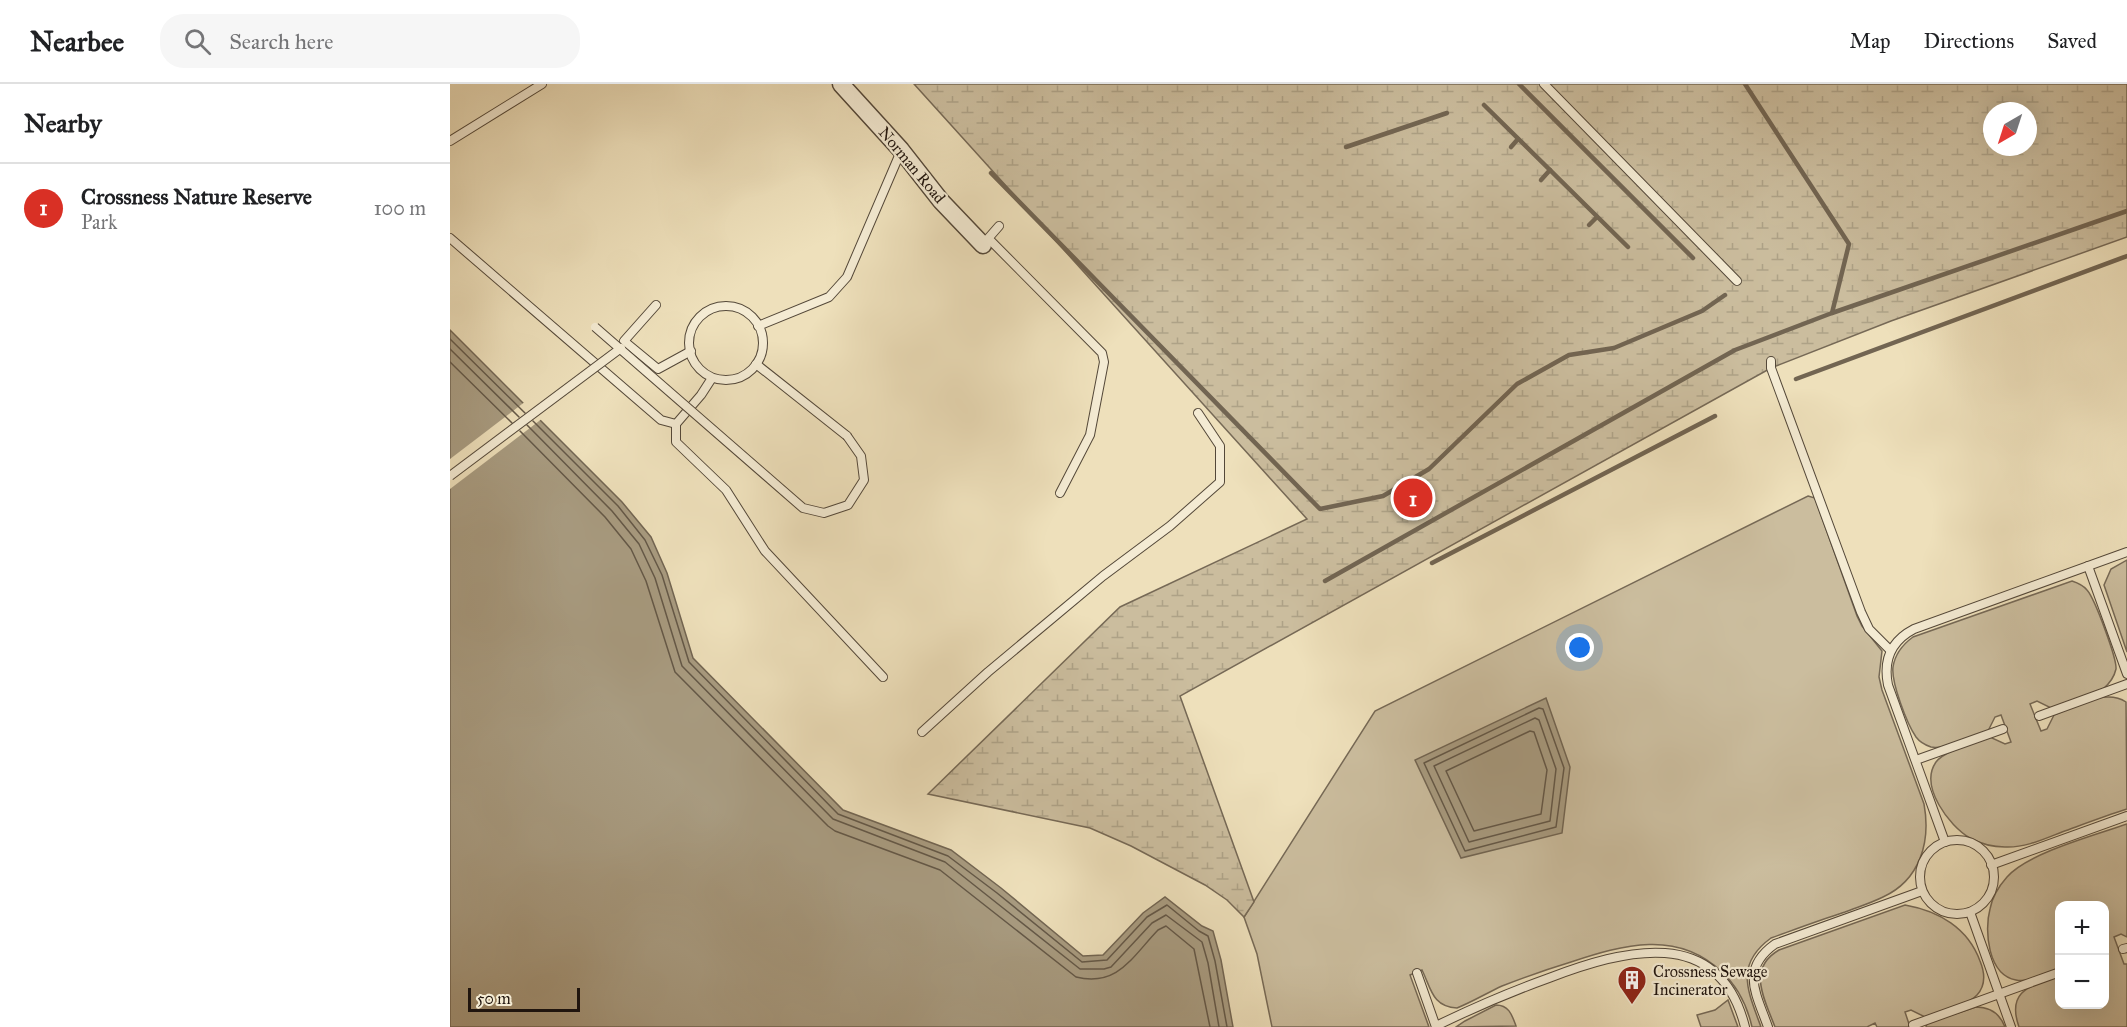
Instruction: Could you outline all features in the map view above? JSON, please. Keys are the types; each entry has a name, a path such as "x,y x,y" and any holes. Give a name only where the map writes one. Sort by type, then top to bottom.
{"street":[{"name":"Norman Road","path":"841,84 901,150 941,201 986,242"}],"lane":[{"path":"450,141 542,84"},
{"path":"1544,84 1737,281"},
{"path":"758,326 829,297 847,277 901,150"},
{"path":"999,226 986,242 1102,353 1104,362 1090,435 1060,493"},
{"path":"450,238 661,420 675,424"},
{"path":"656,304 624,341 658,369 691,351"},
{"path":"723,305 749,313 758,326 762,342 762,354 756,364 745,375 727,380 712,378 694,359 691,351 690,335 701,315 707,310 723,305"},
{"path":"595,327 803,508 824,513 848,505 864,480 861,456 848,436 756,364"},
{"path":"450,476 621,348"},
{"path":"1771,361 1861,612 1869,629 1890,650"},
{"path":"712,378 701,395 675,424 676,442 726,490 765,551 883,677"},
{"path":"922,732 988,672 1103,576 1170,526 1221,482 1220,446 1198,413"},
{"path":"1945,842 1887,685 1886,666 1890,650 1901,637 1914,629 2127,552"},
{"path":"2088,566 2127,674"},
{"path":"2039,716 2127,684"},
{"path":"1916,760 2003,729"},
{"path":"1991,865 2127,816"},
{"path":"1957,840 1968,842 1988,856 1994,880 1991,892 1984,903 1970,912 1949,914 1928,901 1922,891 1921,867 1926,856 1934,847 1945,842 1957,840"},
{"path":"1768,1027 1753,978 1754,967 1767,949 1775,944 1922,891"},
{"path":"1970,912 2011,1027"},
{"path":"1417,973 1436,1027 1495,998 1581,966 1619,956 1657,951 1674,953 1689,957 1716,975 1735,999 1745,1027"},
{"path":"1913,1025 2055,974"}],"green space":[{"path":"914,84 2127,84 2127,237 1891,321 1771,368 1180,696 1254,902 1244,917 1227,900 1205,885 1131,846 1090,828 928,794 1120,607 1307,519"},
{"path":"1808,496 1815,498 1857,616 1882,651 1879,677 1882,690 1924,804 1926,832 1924,846 1914,870 1896,890 1869,903 1771,938 1759,948 1752,958 1747,979 1761,1027 1752,1027 1745,1004 1737,990 1722,972 1705,959 1687,950 1668,945 1649,944 1610,950 1554,967 1502,986 1457,1008 1449,1007 1437,1000 1422,970 1410,975 1429,1027 1272,1027 1257,954 1244,917 1375,711"},
{"path":"2127,560 2127,652 2104,585 2111,569"},
{"path":"2072,581 2080,584 2091,596 2113,654 2115,672 2103,689 2051,708 2037,701 2030,704 2041,731 2047,729 2054,715 2090,700 2109,697 2126,702 2127,809 2027,845 1992,846 1970,838 1953,824 1939,804 1931,782 1936,762 1946,754 1990,737 2005,744 2011,742 2001,715 1995,717 1988,731 1968,739 1937,747 1924,744 1912,731 1900,703 1893,674 1895,658 1902,647 1913,637"},
{"path":"2127,824 2127,937 2121,934 2114,937 2124,964 2127,964 2127,1027 2019,1027 2016,1015 2016,1005 2024,991 2055,977 2055,1009 2109,1009 2109,901 2055,901 2055,970 2044,975 2021,981 2007,976 1999,970 1990,951 1988,918 1991,905 2001,884 2017,868 2030,860"},
{"path":"1905,905 1941,917 1960,930 1968,939 1975,949 1984,974 1982,987 1977,995 1960,1005 1925,1017 1911,1010 1905,1012 1910,1027 1877,1027 1875,1023 1867,1027 1775,1027 1761,985 1763,966 1769,958 1779,950"},
{"path":"1728,1000 1738,1027 1701,1027 1697,1015 1715,1010"},
{"path":"1496,1005 1507,1009 1516,1026 1456,1027 1465,1021"},
{"path":"1976,1007 1994,1012 2005,1027 1926,1027 1927,1023"}],"water":[{"path":"450,330 622,502 651,537 667,573 693,658 843,810 951,850 1083,956 1103,955 1143,913 1165,897 1202,926 1213,931 1221,960 1233,1027 450,1027"},
{"path":"1546,698 1570,767 1562,833 1461,858 1415,760"}],"pier":[{"path":"526,401 543,418 450,489 450,459"}],"waterway":[{"path":"1519,84 1693,258"},
{"path":"1745,84 1849,244 1832,313"},
{"path":"1484,105 1628,247"},
{"path":"1346,147 1447,113"},
{"path":"1511,147 1518,139"},
{"path":"1541,180 1550,170"},
{"path":"991,173 1320,509 1383,496 1429,469 1517,384 1569,355 1614,348 1702,311 1725,295"},
{"path":"1325,581 1735,350 1832,313 2127,211"},
{"path":"1589,225 1597,217"},
{"path":"1796,379 2127,256"},
{"path":"1432,563 1715,416"}],"place":[{"name":"Crossness Nature Reserve","path":"1413,498"},
{"name":"Crossness Sewage Incinerator","path":"1632,1006"}]}
